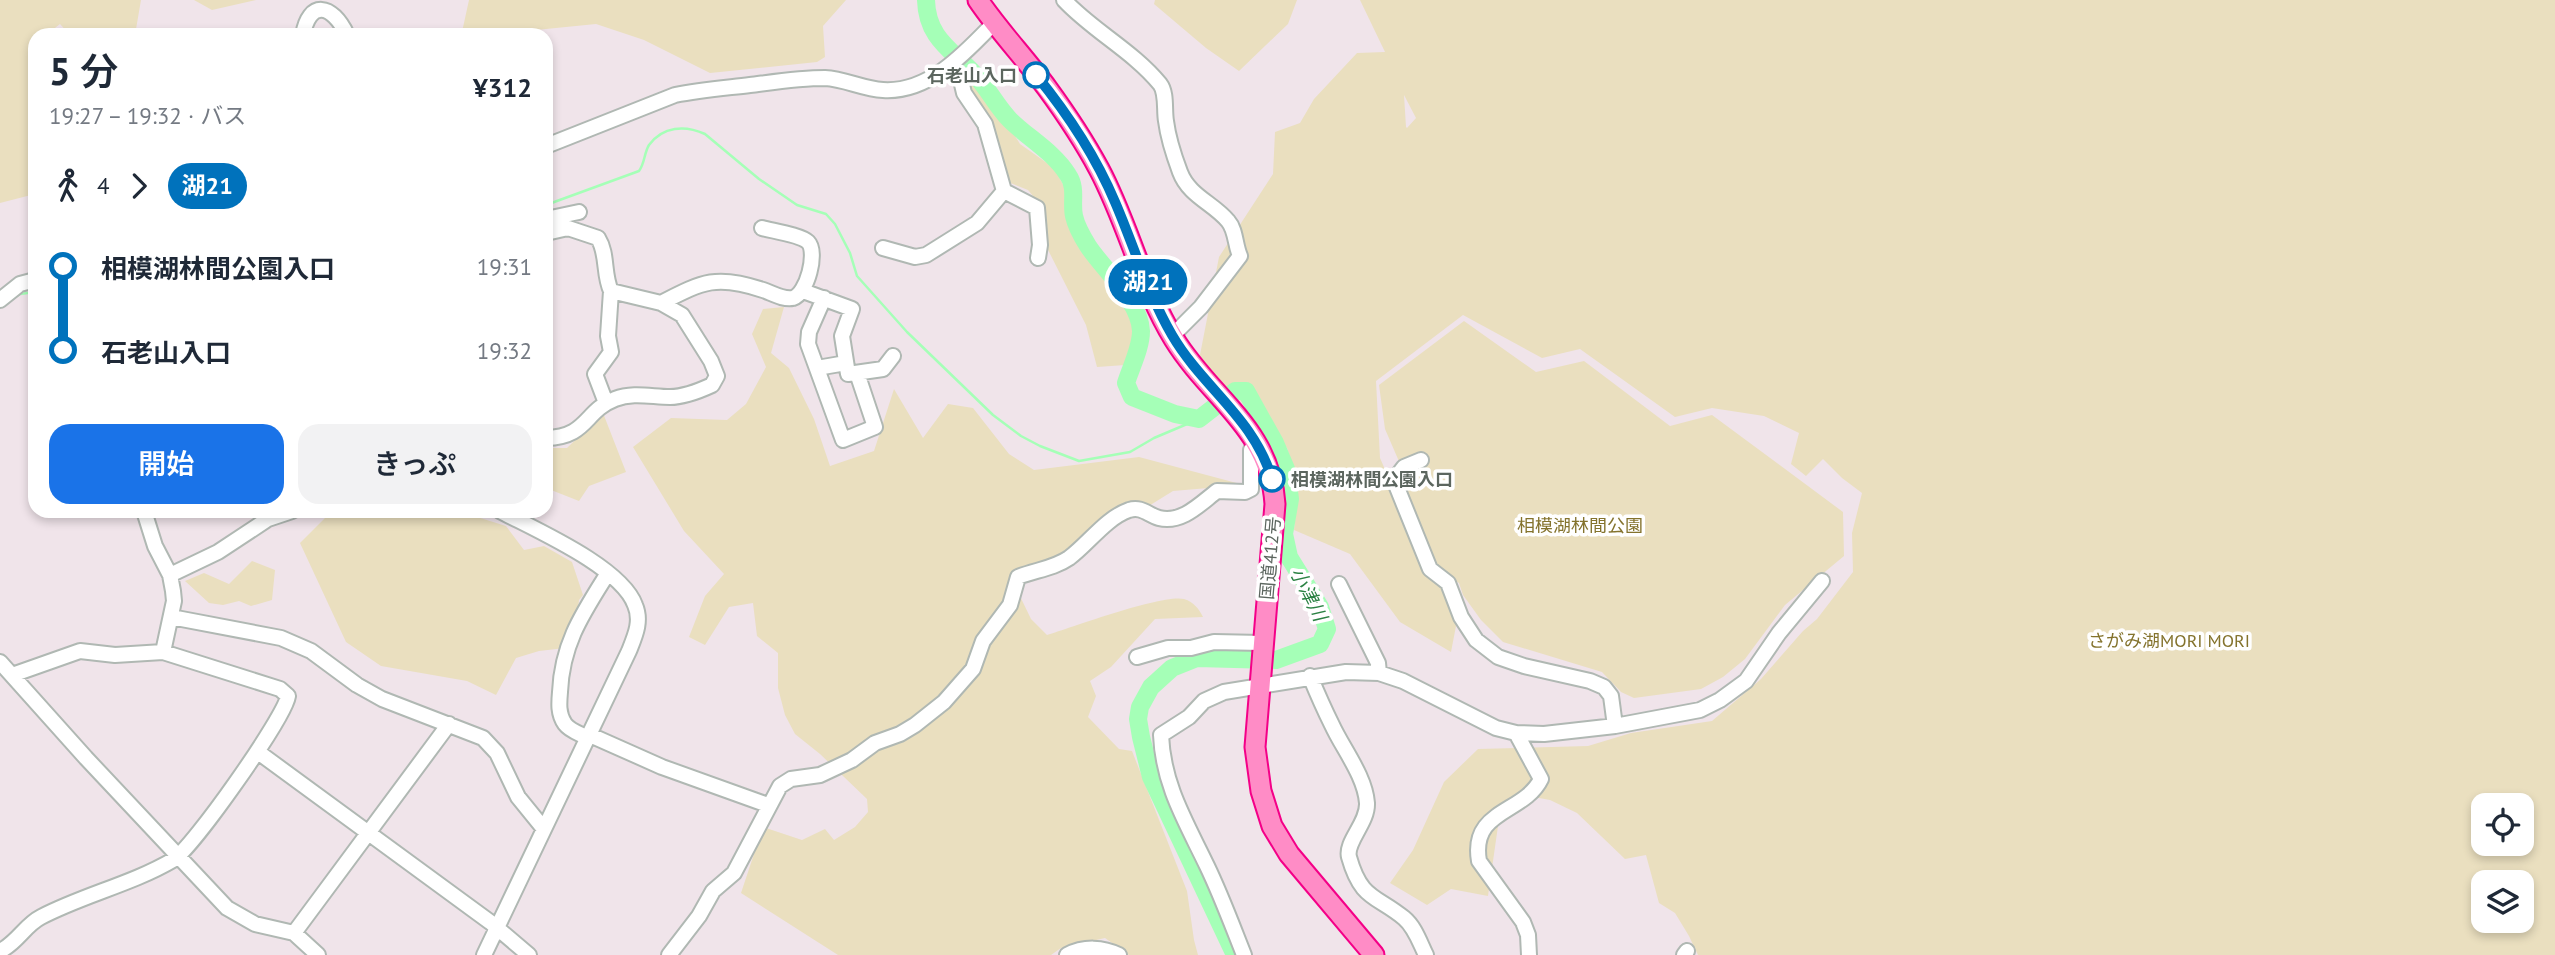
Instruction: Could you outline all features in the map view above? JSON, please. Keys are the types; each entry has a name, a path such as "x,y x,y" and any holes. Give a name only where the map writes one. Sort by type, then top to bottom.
{"highway":[{"name":"国道412号","path":"978,0 1046,88 1098,168 1172,336 1193,367 1256,439 1268,465 1274,485 1275,504 1255,747 1261,791 1272,826 1289,854 1374,955"}],"street":[{"path":"1063,0 1139,62 1163,87 1166,122 1181,176 1200,199 1228,221 1233,230 1240,256 1201,307 1172,336"},
{"path":"304,28 307,14 312,8 321,6 335,13 343,28"},
{"path":"553,143 675,95 694,91 809,78 848,81 882,90 898,89 933,77 953,63 994,23"},
{"path":"953,63 964,93 985,124 1004,191 1037,208 1040,245 1038,258"},
{"path":"883,248 915,257 926,255 977,223 1004,191"},
{"path":"553,218 579,212"},
{"path":"553,231 568,228 598,239 602,246 611,291 608,336 611,352 595,374 606,403"},
{"path":"661,303 696,284 714,281 741,283 787,299 797,297 803,291 813,256 810,244 805,239 762,228"},
{"path":"0,300 20,284 28,282"},
{"path":"553,438 574,433 606,403 631,395 681,396 712,385 715,381 716,371 686,320 661,303 611,291"},
{"path":"803,291 852,309 842,336 875,427 843,440 808,344 809,332 824,299"},
{"path":"817,368 883,369 893,356"},
{"path":"669,955 699,916 713,891 734,873 768,805 783,783 820,775 852,760 875,743 915,725 944,702 973,668 983,642 1010,605 1018,577 1063,561 1115,518 1128,511 1140,509 1160,519 1173,518 1196,508 1217,491 1245,492 1251,489 1251,450 1256,439"},
{"path":"1421,460 1404,467 1394,480 1430,569 1448,583 1461,617 1476,640 1498,657 1604,687 1611,696 1615,726"},
{"path":"146,518 155,546 170,575 174,601 163,652"},
{"path":"170,575 218,552 271,518"},
{"path":"484,955 629,651 638,626 636,605 631,595 608,573 578,552 513,518"},
{"path":"608,573 575,625 567,648 560,681 559,707 563,721 569,728 662,767 768,805"},
{"path":"1137,657 1168,648 1191,648 1214,642 1261,661 1310,676 1346,672 1380,674 1403,681 1496,728 1516,733 1544,734 1615,726 1700,710 1720,700 1746,681 1779,633 1822,581"},
{"path":"1339,584 1378,663 1380,674"},
{"path":"171,617 298,643 365,690 391,703 483,738 503,763 518,797 544,829"},
{"path":"0,951 39,918 178,856 258,752 288,700 286,692 163,652 115,655 80,652 12,675"},
{"path":"1244,955 1207,866 1175,804 1161,750 1161,735 1189,717 1203,701 1224,692 1261,661"},
{"path":"0,662 227,908 255,924 295,933 318,955"},
{"path":"1310,676 1362,784 1366,799 1364,821 1349,849 1349,856 1362,888 1368,895 1405,919 1426,955"},
{"path":"295,933 449,724"},
{"path":"1516,733 1541,779 1535,791 1496,815 1482,830 1477,850 1479,861 1523,922 1528,935 1529,955"},
{"path":"258,752 529,955"},
{"path":"1068,955 1091,948 1119,955"}],"green space":[{"path":"0,0 141,0 136,28 64,28 60,24 55,28 28,28 28,196 0,203"},
{"path":"194,0 256,0 212,10"},
{"path":"469,0 846,0 823,26 825,57 817,62 710,73 644,40 596,24 553,28 463,28"},
{"path":"1155,0 1297,0 1288,24 1239,71 1206,48 1154,4"},
{"name":"さがみ湖MORI MORI","path":"1360,0 2555,0 2555,955 1698,955 1675,913 1659,903 1646,855 1625,859 1577,813 1550,800 1518,794 1498,826 1488,896 1451,889 1427,905 1390,883 1413,850 1444,782 1478,749 1588,746 1631,733 1712,721 1761,679 1817,619 1853,572 1852,533 1862,493 1823,459 1806,476 1791,464 1799,433 1764,416 1712,408 1675,417 1580,349 1542,358 1463,315 1376,381 1380,458 1429,570 1445,582 1456,626 1451,652 1400,622 1350,554 1294,530 1299,484 1287,448 1199,360 1219,257 1273,174 1275,132 1300,123 1314,99 1357,53 1385,52","holes":["1404,95 1416,118 1407,128"]},
{"path":"965,76 1000,112 1020,144 1054,168 1066,190 1074,231 1096,267 1125,300 1137,332 1125,365 1097,367 1086,325 1042,238 1043,208 1028,190 1003,180 966,93"},
{"path":"784,307 771,353 789,368 814,419 830,466 874,451 894,389 923,438 948,404 973,408 1009,454 1034,470 1139,457 1244,485 1173,491 1016,588 1031,619 1047,635 1138,606 1173,599 1191,602 1203,617 1155,619 1111,667 1090,681 1096,696 1088,717 1119,749 1132,751 1187,891 1198,955 1129,955 1105,938 1061,948 1051,955 838,955 741,893 763,827 802,840 825,829 834,840 855,827 868,812 867,799 795,734 785,715 778,688 778,653 757,636 753,603 729,607 705,645 689,637 705,596 724,574 684,531 633,447 671,418 727,420 746,404 766,367 752,334 763,309"},
{"name":"相模湖林間公園","path":"1464,321 1536,372 1584,361 1670,426 1712,415 1843,512 1844,556 1785,605 1745,659 1723,677 1701,689 1634,698 1621,692 1602,672 1503,642 1481,620 1463,595 1459,583 1432,567 1401,486 1404,473 1385,429 1379,385"},
{"path":"603,413 626,472 589,486 579,501 553,491 553,448 567,448"},
{"path":"325,518 480,518 506,526 524,550 544,546 572,562 583,595 579,600 574,647 539,651 516,658 496,695 467,681 381,666 346,642 300,543"},
{"path":"252,561 275,570 272,600 251,606 239,601 223,605 209,603 185,581 204,573 229,584"}],"waterway":[{"name":"小津川","path":"926,0 931,25 943,44 977,77 1010,120 1056,159 1071,180 1073,211 1080,231 1088,246 1128,297 1139,320 1139,344 1126,383 1132,397 1175,414 1199,419 1235,391 1246,391 1286,469 1290,499 1284,534 1289,557 1320,607 1327,629 1320,644 1276,660 1197,658 1172,668 1151,687 1140,707 1138,719 1151,777 1235,955"},
{"path":"553,202 639,171 649,145 661,134 675,129 697,131 705,134 759,179 797,205 826,214 835,224 850,253 857,276 907,332 993,415 1021,436 1079,461 1130,452 1154,438 1199,419"},
{"path":"12,299 28,293"}],"bus line":[{"name":"湖21","path":"1036,75 1081,138 1098,168 1172,336 1193,367 1256,439 1272,479"}],"place":[{"name":"石老山入口","path":"1036,75"},
{"name":"相模湖林間公園入口","path":"1272,479"}]}
